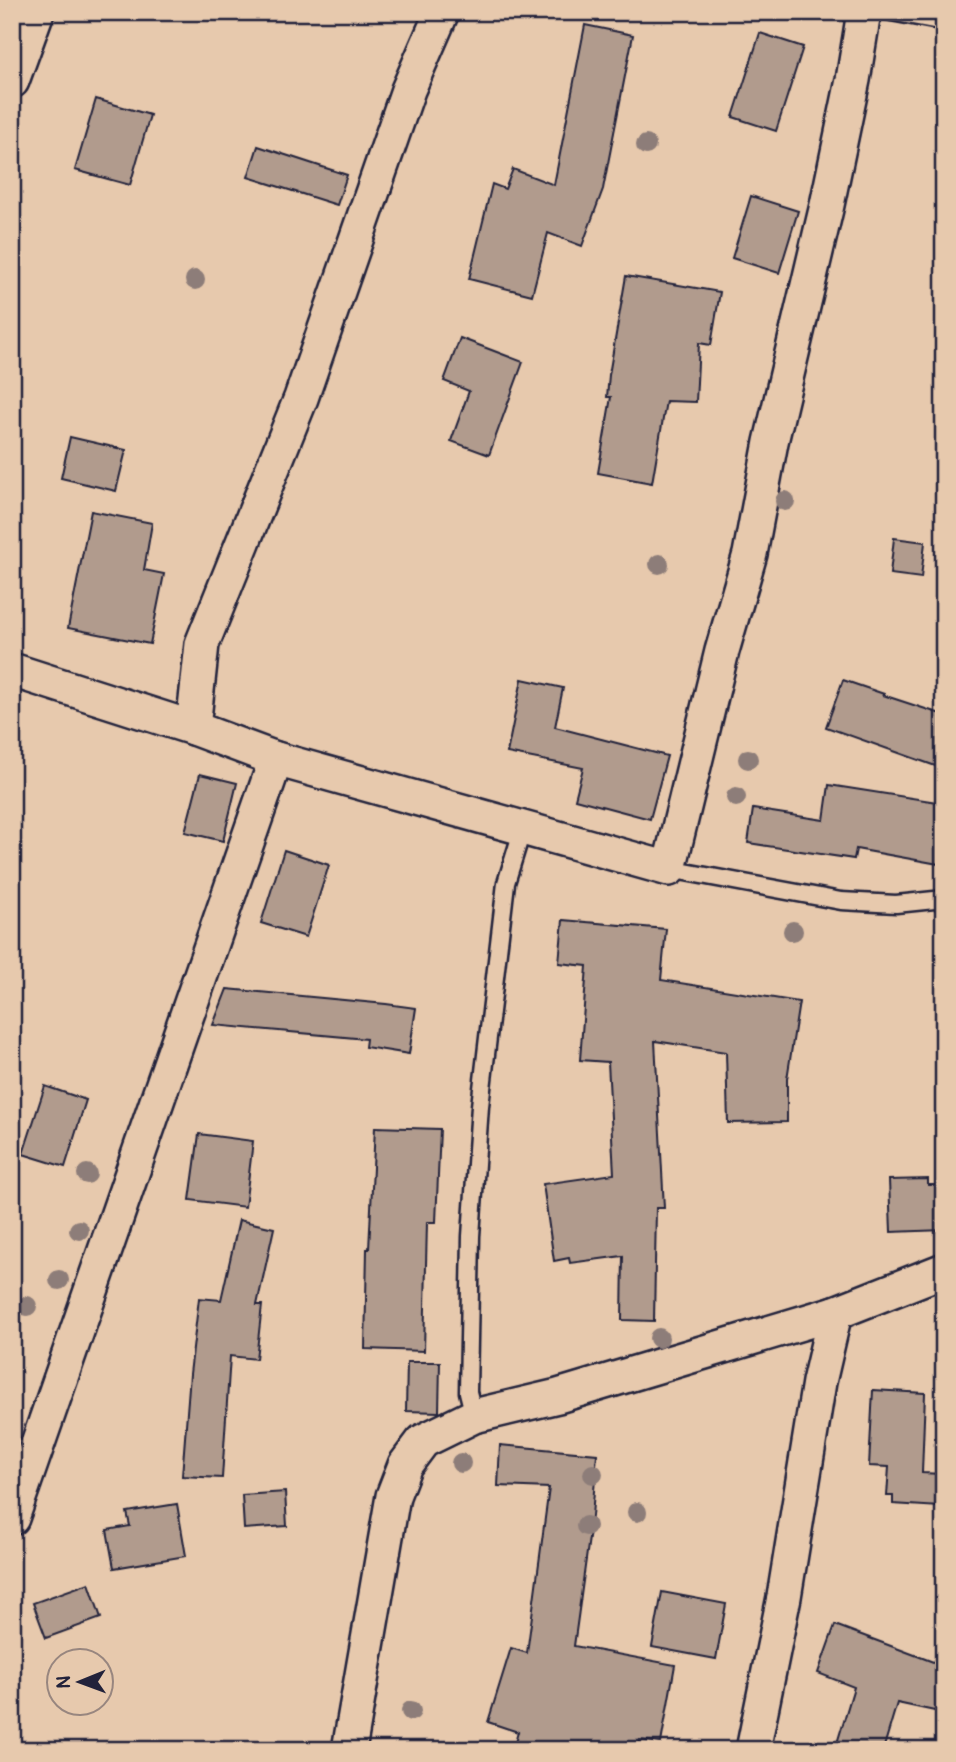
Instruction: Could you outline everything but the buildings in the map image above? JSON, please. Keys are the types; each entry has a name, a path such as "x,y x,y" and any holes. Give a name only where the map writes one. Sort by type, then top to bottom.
{"street":[{"path":"12,80 37,12"},
{"path":"193,728 202,645 301,398 408,90 442,12"},
{"path":"12,670 193,728 276,759 669,869 719,663 750,554 771,442 827,205 864,12"},
{"path":"12,1518 276,759"},
{"path":"349,1750 393,1496 405,1465 424,1441 474,1416 558,1396 835,1313 944,1270"},
{"path":"753,1750 784,1597 819,1382 835,1313"}],"lane":[{"path":"891,12 944,22"},
{"path":"474,1416 468,1392 471,1249 480,1106 506,883 523,828"},
{"path":"669,869 841,901 896,904 944,899"}]}
